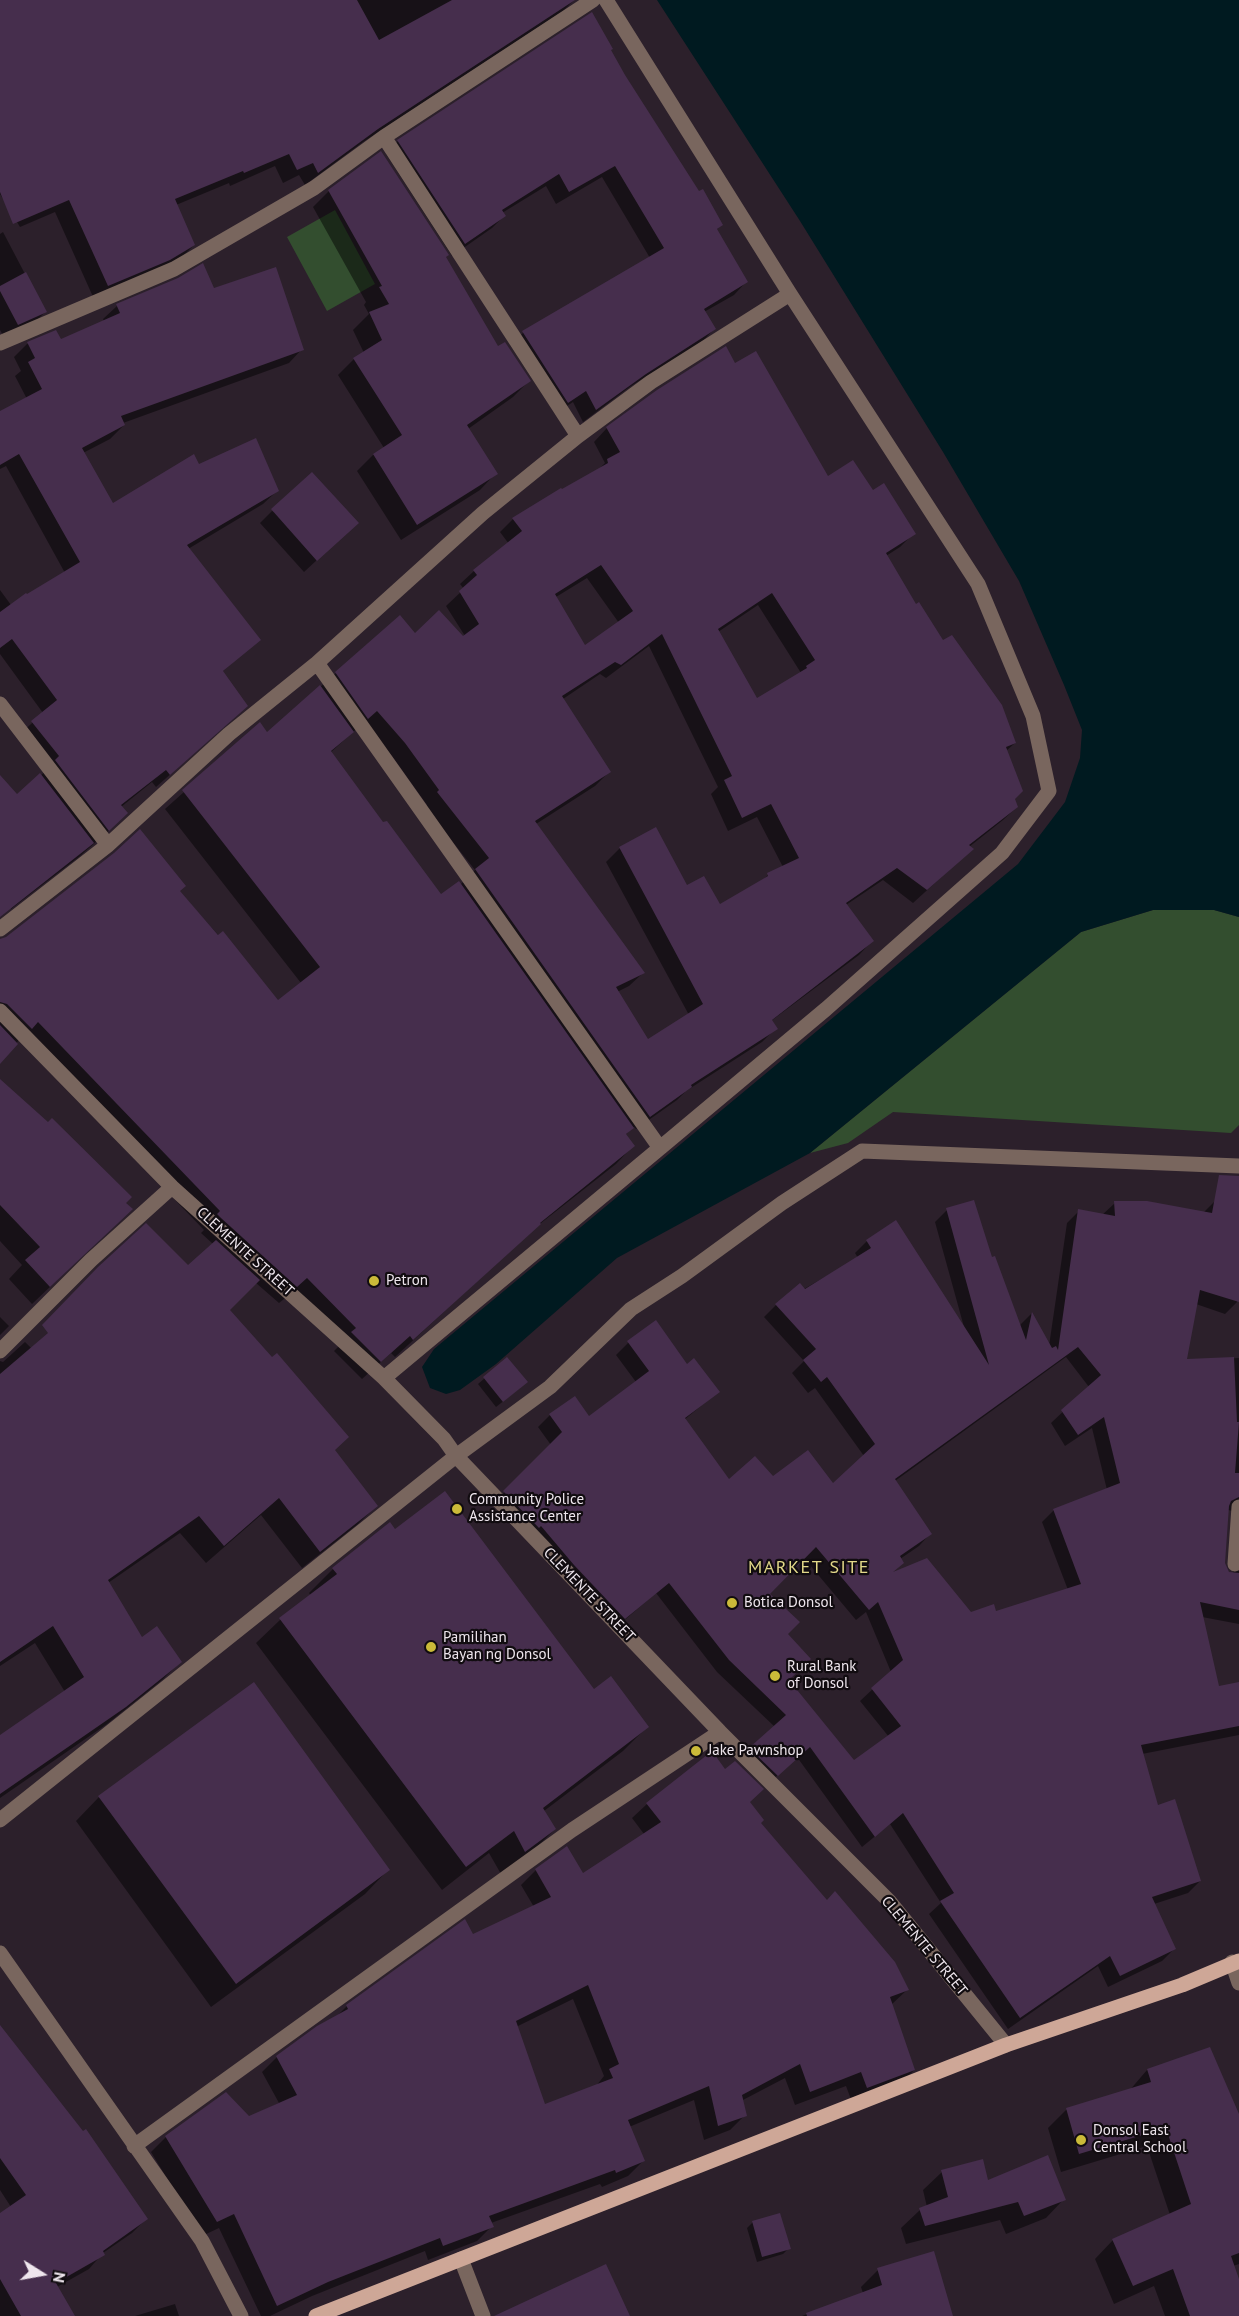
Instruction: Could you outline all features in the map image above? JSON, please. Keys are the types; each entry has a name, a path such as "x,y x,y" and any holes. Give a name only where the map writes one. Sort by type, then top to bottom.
{"main road":[{"path":"316,2316 1006,2045 1182,1985 1236,1961"}],"street":[{"path":"0,343 174,269 314,188 384,137 594,0"},
{"path":"384,1378 826,1010 1002,853 1049,791 1033,716 978,584 790,294 606,0"},
{"path":"384,137 578,436"},
{"path":"0,929 108,845 229,734 317,663 483,513 578,436 651,382 790,294"},
{"path":"317,663 660,1148"},
{"path":"0,704 108,845"},
{"name":"CLEMENTE STREET","path":"0,1011 172,1187 404,1396 444,1438 456,1456 720,1732 889,1901 1006,2045"},
{"path":"0,1820 456,1456 550,1387 631,1309 682,1276 782,1203 862,1151 1239,1166"},
{"path":"0,1351 91,1260 172,1187"},
{"path":"1235,1564 1239,1507"},
{"path":"134,2146 572,1830 720,1732"},
{"path":"0,1953 202,2241 241,2316"},
{"path":"1236,1961 1239,1983"},
{"path":"461,2259 483,2316"}],"green space":[{"path":"335,210 375,284 327,311 287,237"},
{"path":"1153,910 1214,910 1239,917 1239,1125 1231,1133 893,1112 848,1143 810,1153 1081,932"}],"water":[{"path":"657,0 1239,0 1239,917 1214,910 1153,910 1081,932 810,1153 617,1258 496,1364 460,1390 446,1394 430,1388 422,1367 434,1349 1018,864 1065,802 1080,758 1082,730 1019,581 943,452 800,221"}],"building":[{"path":"0,0 357,0 379,40 452,0 575,0 378,129 318,173 313,163 297,170 289,154 175,199 195,245 170,260 108,286 69,200 13,224 0,192"},
{"path":"592,12 625,75 699,191 703,189 723,225 717,229 748,282 704,309 716,329 646,374 596,410 586,391 568,403 522,331 664,248 615,166 569,192 559,174 502,210 506,216 465,244 397,140"},
{"path":"381,151 449,255 446,257 498,346 505,342 531,381 467,425 498,474 417,525 373,454 402,435 353,358 382,340 369,312 389,304 379,287 382,286 328,190"},
{"path":"203,263 214,288 276,267 304,350 121,416 125,425 82,448 113,503 194,454 199,464 256,438 279,491 187,545 261,640 223,671 248,706 170,775 166,770 121,805 128,813 109,831 55,760 59,756 31,721 57,700 12,639 0,648 0,612 26,593 80,562 19,454 0,465 0,411 42,389 28,362 35,358 27,342 56,330 61,339 120,313 116,304 178,278"},
{"path":"26,272 47,312 18,325 0,291 0,286"},
{"path":"726,346 735,363 756,351 828,476 853,460 873,490 884,483 916,534 886,553 916,604 919,602 943,640 952,635 1002,705 1016,743 1006,747 1023,791 1015,799 1018,807 969,845 974,849 927,890 897,868 846,903 874,941 772,1020 778,1029 691,1085 692,1087 650,1117 475,869 489,858 437,792 439,790 405,743 377,711 368,719 335,672 400,615 415,633 439,610 463,636 479,624 459,591 477,575 473,570 522,531 512,518 608,463 607,459 620,452 606,427 657,390","holes":["601,565 633,611 585,645 555,594","772,593 815,660 806,666 807,668 757,698 718,629","662,634 732,776 724,780 742,818 771,804 799,858 767,873 768,876 720,904 704,876 687,885 656,827 619,847 703,1004 648,1039 616,987 645,973 535,821 611,772 562,696 615,662 621,665"]},
{"path":"312,472 359,523 317,561 271,509"},
{"path":"320,685 354,732 331,751 383,822 387,821 441,894 459,881 634,1128 626,1134 635,1146 540,1223 413,1340 410,1336 381,1362 351,1332 356,1328 307,1278 297,1287 221,1218 217,1214 220,1211 38,1022 32,1029 7,1004 0,1002 0,939 6,937 114,853 140,829 186,886 180,891 218,935 223,931 278,1000 320,967 182,790 260,722 267,732"},
{"path":"40,773 94,843 0,917 0,775 17,794"},
{"path":"0,1025 18,1044 0,1064"},
{"path":"0,1079 48,1122 52,1118 132,1197 126,1203 133,1209 50,1287 25,1260 40,1247 0,1205"},
{"path":"1219,1175 1239,1176 1239,1302 1200,1290 1187,1359 1234,1357 1237,1422 1239,1422 1235,1473 1239,1473 1239,1497 1231,1501 1229,1506 1225,1563 1229,1572 1239,1573 1239,1610 1200,1602 1219,1686 1239,1682 1239,1726 1141,1745 1158,1805 1175,1799 1201,1881 1152,1897 1176,1949 1120,1976 1110,1956 1020,2018 940,1901 954,1893 903,1813 875,1837 810,1747 778,1776 749,1748 786,1715 729,1660 669,1583 625,1619 541,1526 539,1528 503,1491 562,1432 549,1414 575,1396 589,1416 649,1371 627,1341 656,1320 687,1364 694,1358 720,1392 685,1418 729,1479 755,1456 773,1476 808,1450 833,1483 875,1444 827,1377 821,1382 803,1360 816,1349 775,1304 800,1283 805,1289 871,1248 866,1240 896,1220 989,1365 946,1208 974,1200 992,1257 995,1256 1026,1340 1032,1312 1052,1348 1056,1346 1058,1350 1078,1209 1115,1216 1114,1201 1147,1201 1212,1213","holes":["1078,1347 1101,1375 1061,1410 1078,1435 1104,1417 1120,1483 1053,1509 1081,1584 996,1611 994,1604 971,1612 927,1558 893,1572 904,1563 900,1556 932,1534 895,1479","816,1547 869,1610 878,1602 903,1660 871,1688 901,1726 854,1760 789,1680 811,1659 788,1634 800,1622 770,1594"]},
{"path":"146,1223 188,1265 216,1240 260,1280 230,1310 272,1357 277,1353 349,1437 335,1450 378,1506 320,1552 279,1498 224,1546 199,1516 108,1580 142,1637 157,1626 182,1662 126,1707 0,1794 0,1735 84,1677 53,1626 0,1662 0,1374 48,1333 42,1325 98,1267"},
{"path":"507,1357 528,1382 503,1402 483,1377"},
{"name":"Pamilihan Bayan ng Donsol","path":"445,1491 594,1689 611,1676 649,1727 543,1808 556,1829 525,1852 514,1831 466,1867 279,1618 337,1574 332,1568 390,1522 395,1529"},
{"path":"254,1682 390,1870 236,1984 98,1796"},
{"path":"712,1751 725,1769 735,1761 764,1789 750,1802 764,1820 761,1823 827,1900 835,1891 895,1962 909,1990 890,1997 915,2070 867,2088 861,2072 810,2092 800,2064 742,2095 747,2116 718,2126 709,2086 628,2120 645,2161 489,2216 494,2227 443,2246 440,2238 328,2282 277,2306 234,2214 217,2222 165,2136 226,2092 249,2116 297,2095 276,2056 317,2026 348,2009 346,2005 465,1919 473,1934 551,1897 535,1869 567,1846 583,1873 661,1822 646,1803","holes":["588,1985 619,2064 609,2069 613,2078 545,2104 516,2021"]},
{"path":"0,2025 83,2131 86,2129 148,2219 103,2251 105,2255 56,2283 75,2316 21,2316 0,2279 0,2213 26,2195 0,2158"},
{"path":"1210,2047 1239,2114 1239,2253 1231,2256 1239,2279 1239,2316 1190,2316 1173,2269 1133,2286 1112,2239 1191,2204 1166,2128 1079,2154 1066,2108 1151,2082 1147,2069"},
{"path":"1048,2155 1066,2200 1024,2216 1018,2202 925,2226 919,2208 948,2197 941,2170 983,2159 988,2180"},
{"path":"780,2213 791,2249 762,2257 752,2221"},
{"path":"934,2251 953,2316 807,2316 806,2313 882,2285 877,2268"},
{"path":"606,2264 630,2316 494,2316"}],"place":[{"name":"Petron","path":"374,1281"},
{"name":"Community Police Assistance Center","path":"457,1509"},
{"name":"Botica Donsol","path":"732,1603"},
{"name":"Pamilihan Bayan ng Donsol","path":"431,1647"},
{"name":"Rural Bank of Donsol","path":"775,1676"},
{"name":"Jake Pawnshop","path":"696,1751"},
{"name":"Donsol East Central School","path":"1081,2140"}],"district":[{"name":"MARKET SITE","path":"809,1568"}]}
